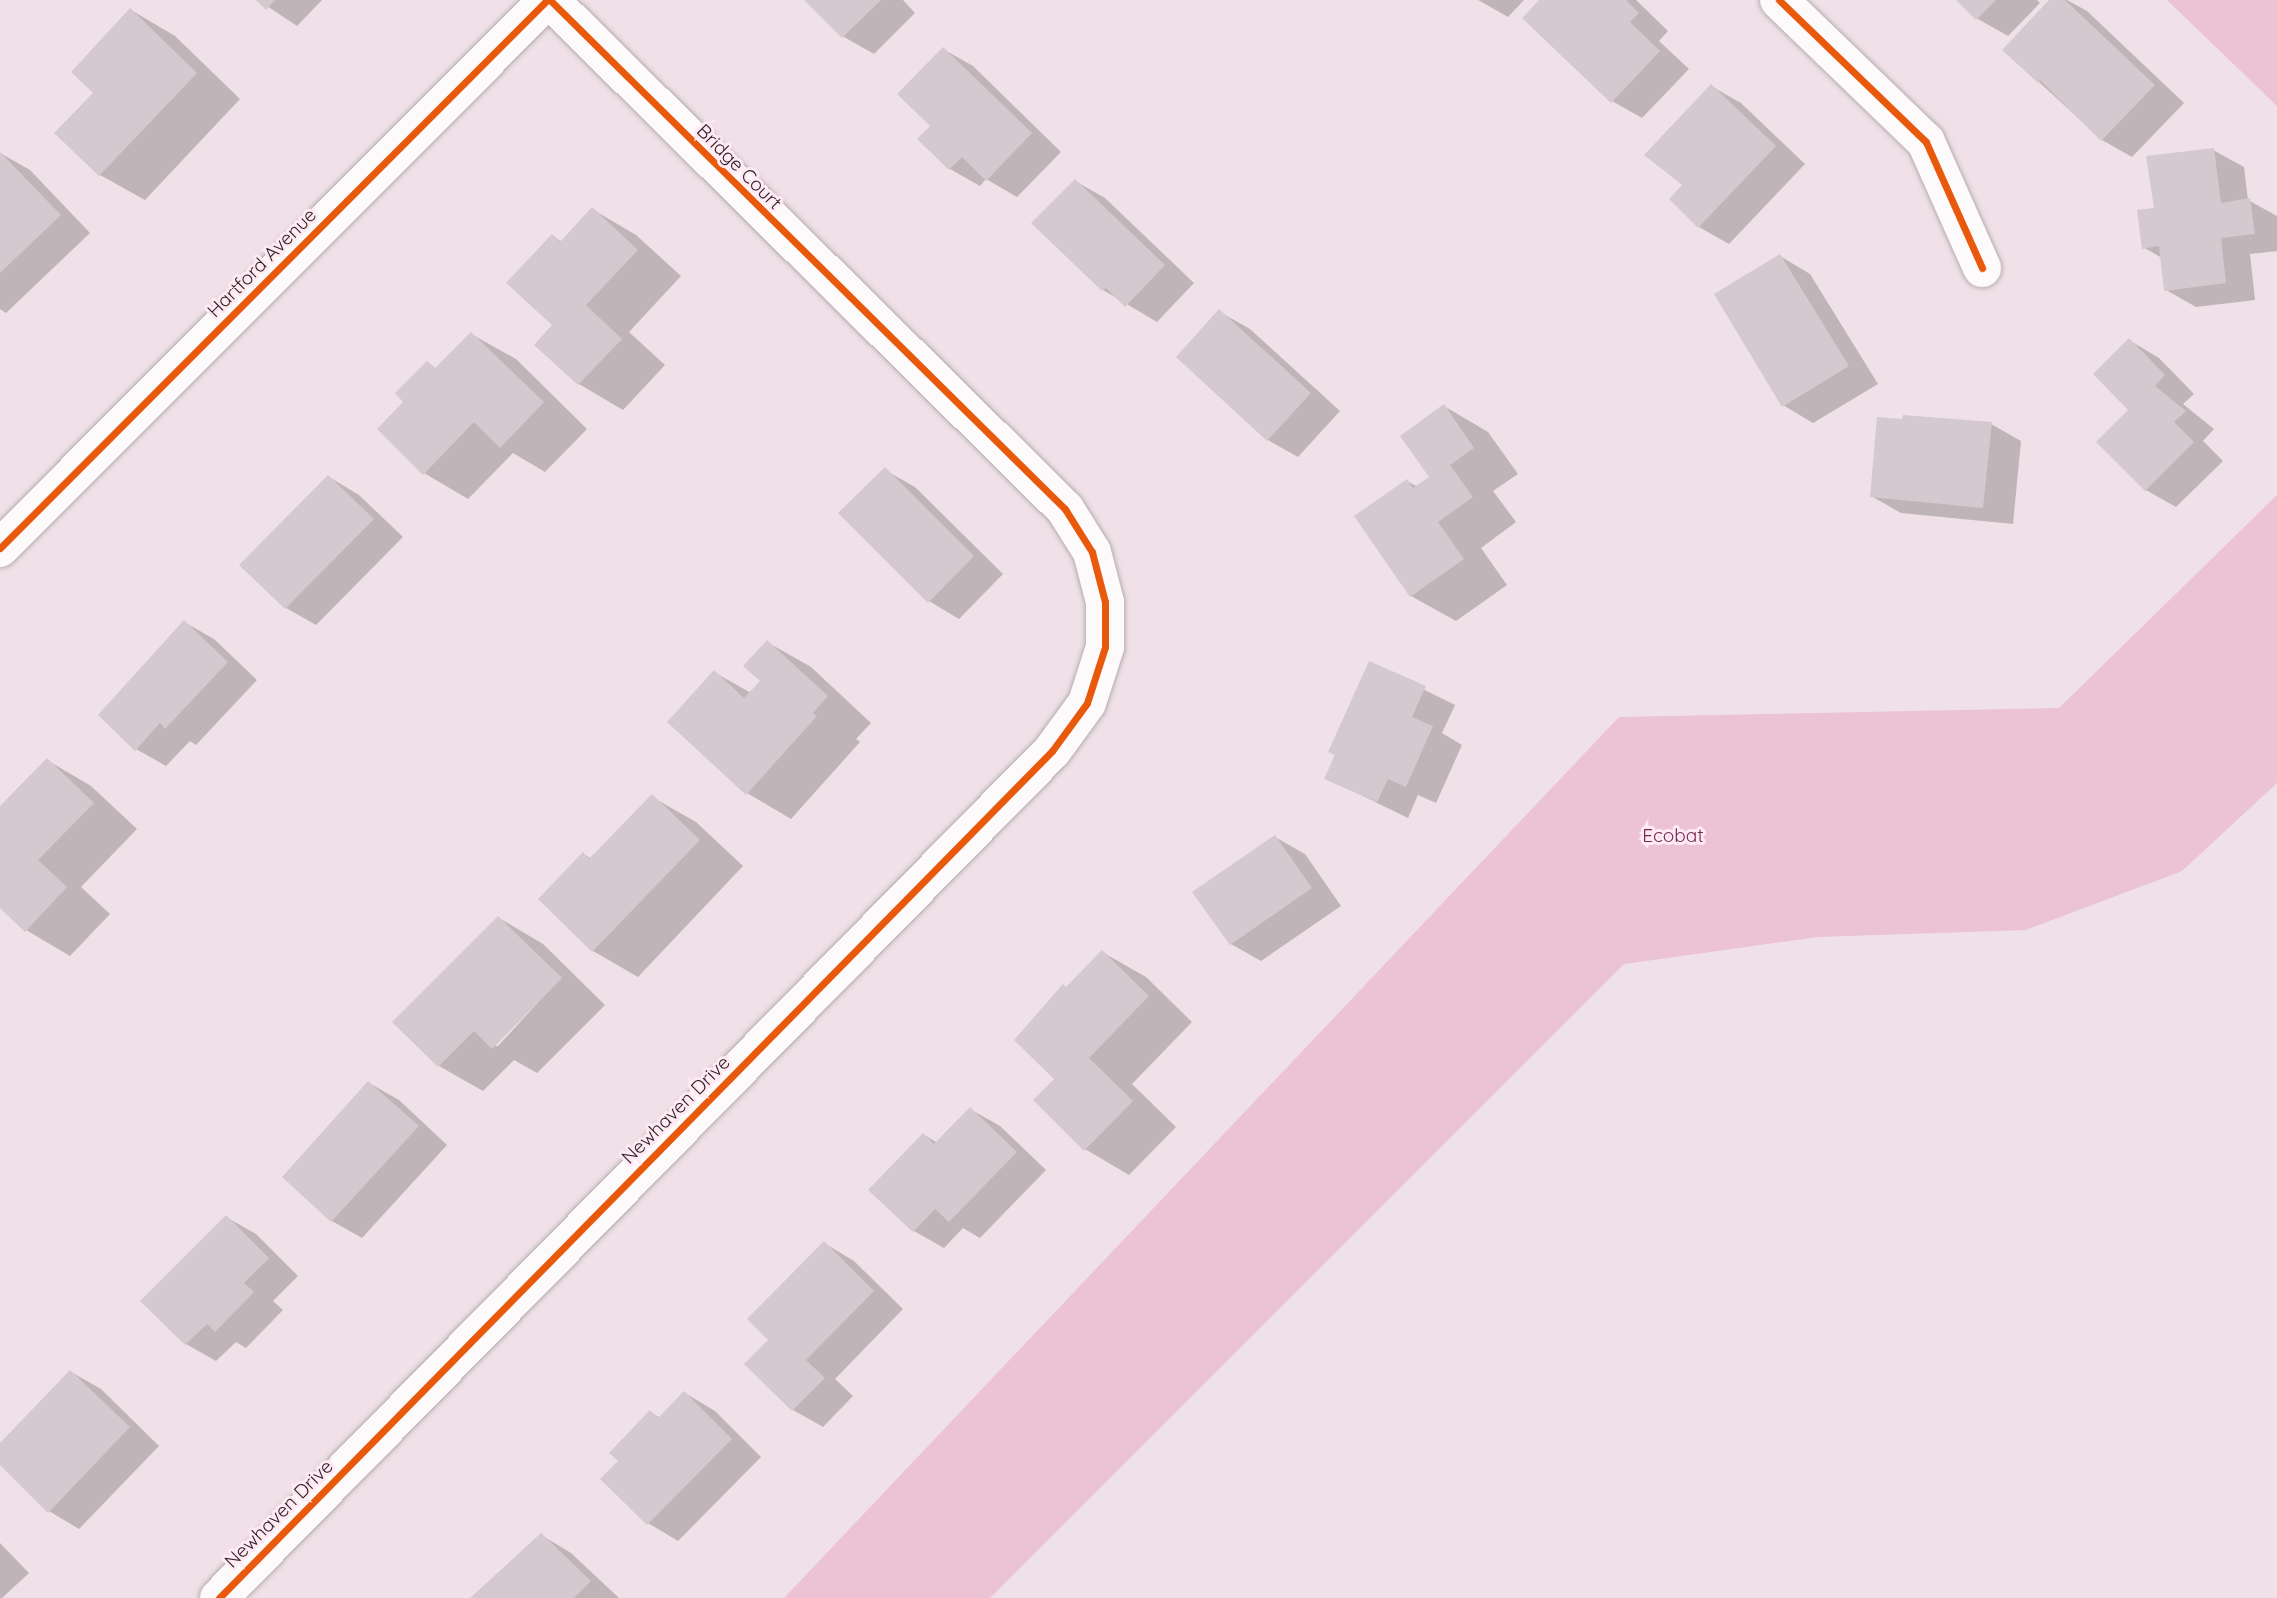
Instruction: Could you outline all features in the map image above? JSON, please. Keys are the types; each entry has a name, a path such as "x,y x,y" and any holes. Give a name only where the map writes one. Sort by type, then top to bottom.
{"street":[{"name":"Hartford Avenue","path":"0,548 548,0"},
{"name":"Bridge Court","path":"548,0 1065,509 1092,552 1105,602 1104,616"},
{"path":"1779,0 1926,142 1982,268"},
{"name":"Newhaven Drive","path":"219,1598 1062,740 1087,703 1097,676 1105,647 1104,616"}],"green space":[{"path":"2167,0 2277,0 2277,106"},
{"name":"Ecobat","path":"2277,495 2277,783 2182,871 2026,930 1818,937 1624,964 990,1598 784,1598 1619,717 2059,708"}],"building":[{"path":"256,0 275,0 266,10"},
{"path":"804,0 881,0 842,38"},
{"path":"1539,0 1626,0 1639,13 1630,22 1660,51 1611,103 1522,18"},
{"path":"1956,0 1996,0 1976,20"},
{"path":"2049,0 2065,0 2155,85 2101,141 2040,80 2038,83 2002,50"},
{"path":"130,8 197,73 99,176 54,133 93,93 71,72"},
{"path":"943,47 1032,133 986,181 962,157 949,170 917,139 930,126 897,94"},
{"path":"1711,84 1776,146 1698,228 1669,199 1682,185 1644,155"},
{"path":"2214,148 2221,203 2250,198 2255,234 2221,238 2226,283 2164,291 2159,246 2142,249 2137,210 2154,208 2146,156"},
{"path":"0,152 61,215 0,273"},
{"path":"1075,179 1165,265 1125,307 1106,288 1102,291 1031,223"},
{"path":"592,207 638,250 586,305 622,339 578,385 534,345 552,325 506,283 552,234 560,242"},
{"path":"1780,254 1849,366 1782,407 1714,294"},
{"path":"1219,309 1311,393 1267,441 1176,357"},
{"path":"471,332 544,402 500,448 474,422 423,475 377,429 403,402 395,393 427,361 435,368"},
{"path":"2129,338 2165,375 2155,386 2186,411 2174,422 2194,442 2145,491 2096,442 2128,410 2093,374"},
{"path":"1444,404 1474,448 1450,465 1473,497 1438,522 1464,559 1410,597 1354,516 1407,479 1413,488 1429,477 1400,436"},
{"path":"1903,415 1992,422 1983,508 1870,497 1877,417 1902,419"},
{"path":"885,467 974,556 928,603 838,513"},
{"path":"328,475 374,519 285,609 239,565"},
{"path":"184,620 228,662 165,729 160,723 135,751 98,715"},
{"path":"767,640 828,696 813,713 817,716 746,795 667,722 714,670 744,698 760,681 743,666"},
{"path":"1369,661 1426,686 1412,717 1433,726 1406,787 1388,779 1377,802 1324,779 1335,755 1328,752"},
{"path":"47,758 94,803 38,860 67,887 25,932 0,908 0,806"},
{"path":"652,794 700,840 592,952 538,899 583,852 589,859"},
{"path":"1275,835 1312,888 1230,945 1192,892"},
{"path":"498,916 562,978 492,1049 474,1031 438,1067 392,1022"},
{"path":"1102,950 1149,996 1089,1058 1133,1101 1084,1151 1033,1100 1054,1079 1014,1040 1063,984 1066,987"},
{"path":"368,1081 419,1126 331,1222 282,1177"},
{"path":"970,1107 1017,1152 949,1222 935,1209 913,1232 868,1190 923,1133 934,1144"},
{"path":"226,1215 269,1258 244,1283 254,1292 215,1332 207,1324 185,1345 140,1301"},
{"path":"824,1241 874,1291 806,1360 825,1378 792,1411 744,1364 768,1340 747,1319"},
{"path":"70,1370 130,1427 48,1513 0,1465 0,1443"},
{"path":"684,1391 732,1439 647,1525 600,1479 618,1461 609,1453 650,1410 658,1418"},
{"path":"541,1533 591,1581 574,1598 470,1598"}],"cycle path":[{"path":"0,548 547,0"},
{"path":"219,1598 1052,751 1087,703 1105,647 1105,602 1092,552 1065,509 550,0"},
{"path":"1779,0 1926,142 1982,268"}]}
